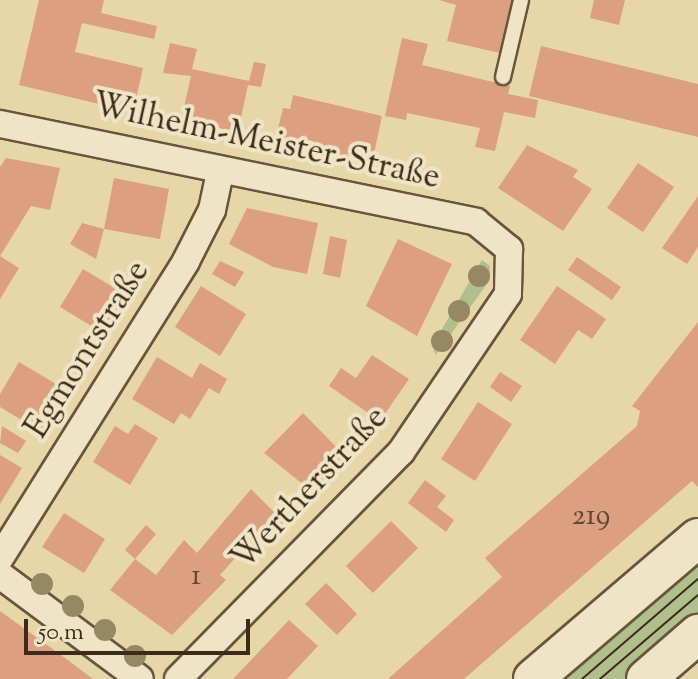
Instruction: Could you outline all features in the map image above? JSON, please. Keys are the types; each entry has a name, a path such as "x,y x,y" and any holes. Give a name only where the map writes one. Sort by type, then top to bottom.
{"main road":[{"path":"533,679 698,538"},
{"path":"646,679 698,634"}],"street":[{"name":"Wilhelm-Meister-Straße","path":"0,124 220,172 476,222 509,249"},
{"name":"Egmontstraße","path":"0,558 186,261 212,210 220,172"},
{"name":"Wertherstraße","path":"178,679 401,452 508,294 509,249"},
{"path":"0,575 140,679"}],"lane":[{"path":"503,77 521,0"}],"green space":[{"path":"482,260 490,266 489,281 436,355 432,346"},
{"path":"698,558 698,615 624,679 560,679"}],"building":[{"path":"39,0 104,0 101,13 157,26 154,39 82,23 75,52 143,68 133,112 19,85"},
{"path":"439,0 512,0 500,53 447,41 456,5"},
{"path":"594,0 625,0 619,25 590,18"},
{"path":"402,38 428,44 422,65 510,86 508,94 538,100 535,118 504,112 495,151 475,147 480,128 407,113 406,120 385,116"},
{"path":"170,43 197,49 192,69 249,81 254,62 266,64 261,87 248,85 238,132 181,120 191,76 163,73"},
{"path":"541,46 698,84 698,137 529,96"},
{"path":"293,95 382,116 372,163 275,141 283,108 290,109"},
{"path":"527,145 578,170 573,177 592,189 563,231 498,188"},
{"path":"6,158 60,168 50,210 31,206 0,256 0,167"},
{"path":"638,163 674,187 643,232 607,208"},
{"path":"114,178 169,189 160,239 104,229"},
{"path":"698,196 698,247 687,264 662,248"},
{"path":"247,208 318,223 307,274 273,267 229,244"},
{"path":"82,223 104,229 96,259 70,244"},
{"path":"330,236 347,240 340,278 323,274"},
{"path":"398,239 452,264 417,336 366,306"},
{"path":"0,256 19,268 0,299"},
{"path":"577,257 621,287 612,300 568,270"},
{"path":"220,261 244,272 235,287 212,274"},
{"path":"83,269 126,295 103,333 60,307"},
{"path":"201,286 246,314 220,356 175,327"},
{"path":"557,286 606,319 592,339 578,330 555,364 520,340"},
{"path":"698,322 698,487 692,481 464,679 388,679 502,577 485,558 637,426 640,411 632,406"},
{"path":"372,355 409,379 380,421 329,386 341,368 356,378"},
{"path":"157,357 192,378 200,363 227,379 219,394 209,388 190,419 181,413 174,424 132,399"},
{"path":"19,362 68,391 43,433 0,407 0,394"},
{"path":"500,372 522,386 511,402 490,387"},
{"path":"478,402 512,424 475,481 441,459"},
{"path":"303,413 349,460 315,494 264,453"},
{"path":"135,424 158,438 130,485 93,462 115,426 128,434"},
{"path":"2,426 26,441 18,453 0,443"},
{"path":"0,455 22,468 0,504"},
{"path":"425,480 446,496 437,507 454,520 446,532 408,503"},
{"path":"251,489 285,523 252,556 236,540 228,548 237,556 220,575 226,580 172,635 110,590 135,559 156,575 184,540 197,553"},
{"path":"64,513 105,539 84,573 42,547"},
{"path":"391,521 418,548 373,593 346,566"},
{"path":"146,525 156,534 135,559 125,550"},
{"path":"326,583 357,614 337,635 305,604"},
{"path":"0,611 65,658 93,679 0,679"},
{"path":"289,620 318,646 287,679 233,679"}],"tram line":[{"path":"582,679 698,579"},
{"path":"600,679 698,595"}]}
